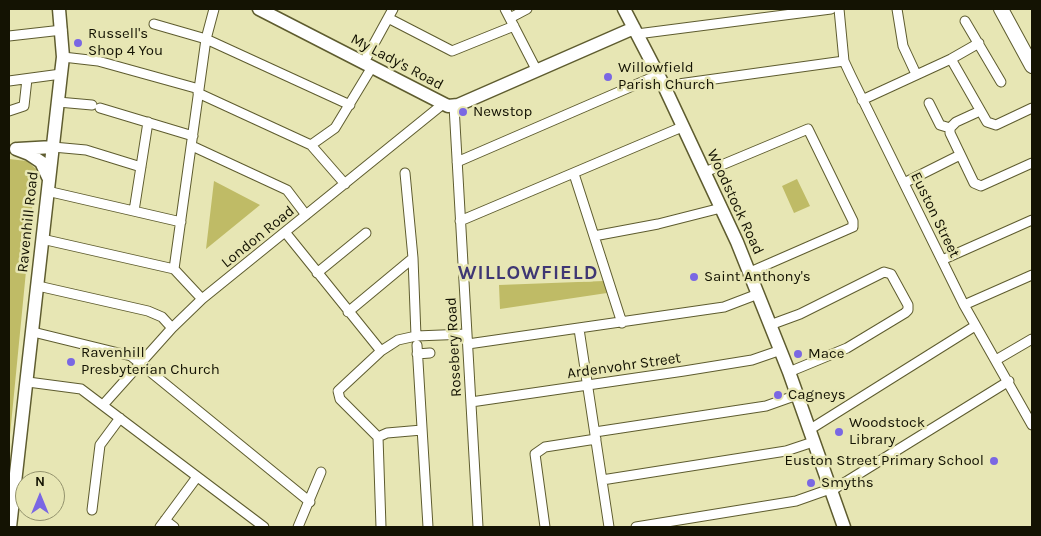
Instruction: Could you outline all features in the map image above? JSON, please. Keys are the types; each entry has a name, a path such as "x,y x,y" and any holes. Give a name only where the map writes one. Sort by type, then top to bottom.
{"main road":[{"path":"1001,9 1032,66"}],"street":[{"name":"Ravenhill Road","path":"10,527 28,382 63,56 59,9"},
{"path":"174,269 206,39 214,9"},
{"path":"311,145 335,128 350,105 393,9"},
{"path":"505,9 538,71"},
{"path":"388,18 452,51 512,22 527,9"},
{"name":"Woodstock Road","path":"624,9 705,172 750,272 781,350 842,523"},
{"path":"749,9 750,20"},
{"path":"636,31 750,20 831,9"},
{"name":"Euston Street","path":"839,9 844,61 862,100 964,305 1009,381 1032,425"},
{"path":"897,9 903,46 916,74"},
{"name":"My Lady's Road","path":"265,10 449,105 636,31"},
{"path":"965,20 1001,82"},
{"path":"154,24 206,39 350,105"},
{"path":"9,36 62,30"},
{"path":"862,100 951,59 979,43"},
{"path":"63,56 98,60 199,91 311,145 345,184"},
{"path":"951,59 987,122 996,125 1032,108"},
{"path":"457,162 661,81 844,61"},
{"path":"9,81 61,74"},
{"path":"9,111 24,106 26,79"},
{"path":"58,102 96,106 193,136"},
{"path":"929,103 940,125 950,128"},
{"name":"Rosebery Road","path":"449,105 457,162 478,527"},
{"name":"London Road","path":"103,405 172,328 202,299 345,184 449,105"},
{"path":"980,112 956,122 950,128 950,133 960,155 978,186 1032,164"},
{"path":"134,212 148,122"},
{"path":"460,221 574,174 680,122"},
{"path":"705,172 808,129 853,221 853,227 750,272"},
{"path":"192,146 287,190 306,215"},
{"path":"13,150 53,147 86,150 141,167"},
{"path":"13,150 41,162 48,185 134,212 181,222"},
{"path":"904,183 960,155"},
{"path":"405,173 413,258 416,345 428,527"},
{"path":"574,174 622,323"},
{"path":"594,236 658,224 721,208"},
{"path":"942,260 1032,220"},
{"path":"285,232 381,351"},
{"path":"317,273 366,233"},
{"path":"42,239 174,269 202,299"},
{"path":"348,312 413,258"},
{"path":"770,325 800,314 884,272 892,274 908,306 905,313 847,348 789,372"},
{"path":"964,305 1032,275"},
{"path":"38,286 148,311 162,317 172,328"},
{"path":"416,345 622,323 733,305 758,294"},
{"path":"602,480 786,450 811,436 975,326"},
{"path":"579,329 609,527"},
{"path":"33,332 131,356 310,502"},
{"path":"996,360 1032,339"},
{"path":"381,527 378,437 344,404 340,399 338,390 381,351 398,340 416,345 430,353"},
{"name":"Ardenvohr Street","path":"470,402 752,360 781,350"},
{"path":"636,527 796,501 831,492 1009,381"},
{"path":"28,382 74,386 103,405 264,527"},
{"path":"545,527 535,458 538,450 595,436 766,406 797,396"},
{"path":"92,510 100,446 120,418"},
{"path":"378,437 387,433 422,430"},
{"path":"298,527 321,472"},
{"path":"174,527 162,524 198,477"}],"shaded area":[{"path":"9,159 27,161 36,169 9,445"},
{"path":"797,179 810,206 794,213 782,186"},
{"path":"214,181 260,205 206,249"},
{"path":"604,281 607,293 500,309 499,285"}],"place":[{"name":"Russell's Shop 4 You","path":"78,43"},
{"name":"Willowfield Parish Church","path":"608,77"},
{"name":"Newstop","path":"463,112"},
{"name":"Saint Anthony's","path":"694,277"},
{"name":"Mace","path":"798,354"},
{"name":"Ravenhill Presbyterian Church","path":"71,362"},
{"name":"Cagneys","path":"778,395"},
{"name":"Woodstock Library","path":"839,432"},
{"name":"Euston Street Primary School","path":"994,461"},
{"name":"Smyths","path":"811,483"}],"district":[{"name":"WILLOWFIELD","path":"528,273"}]}
